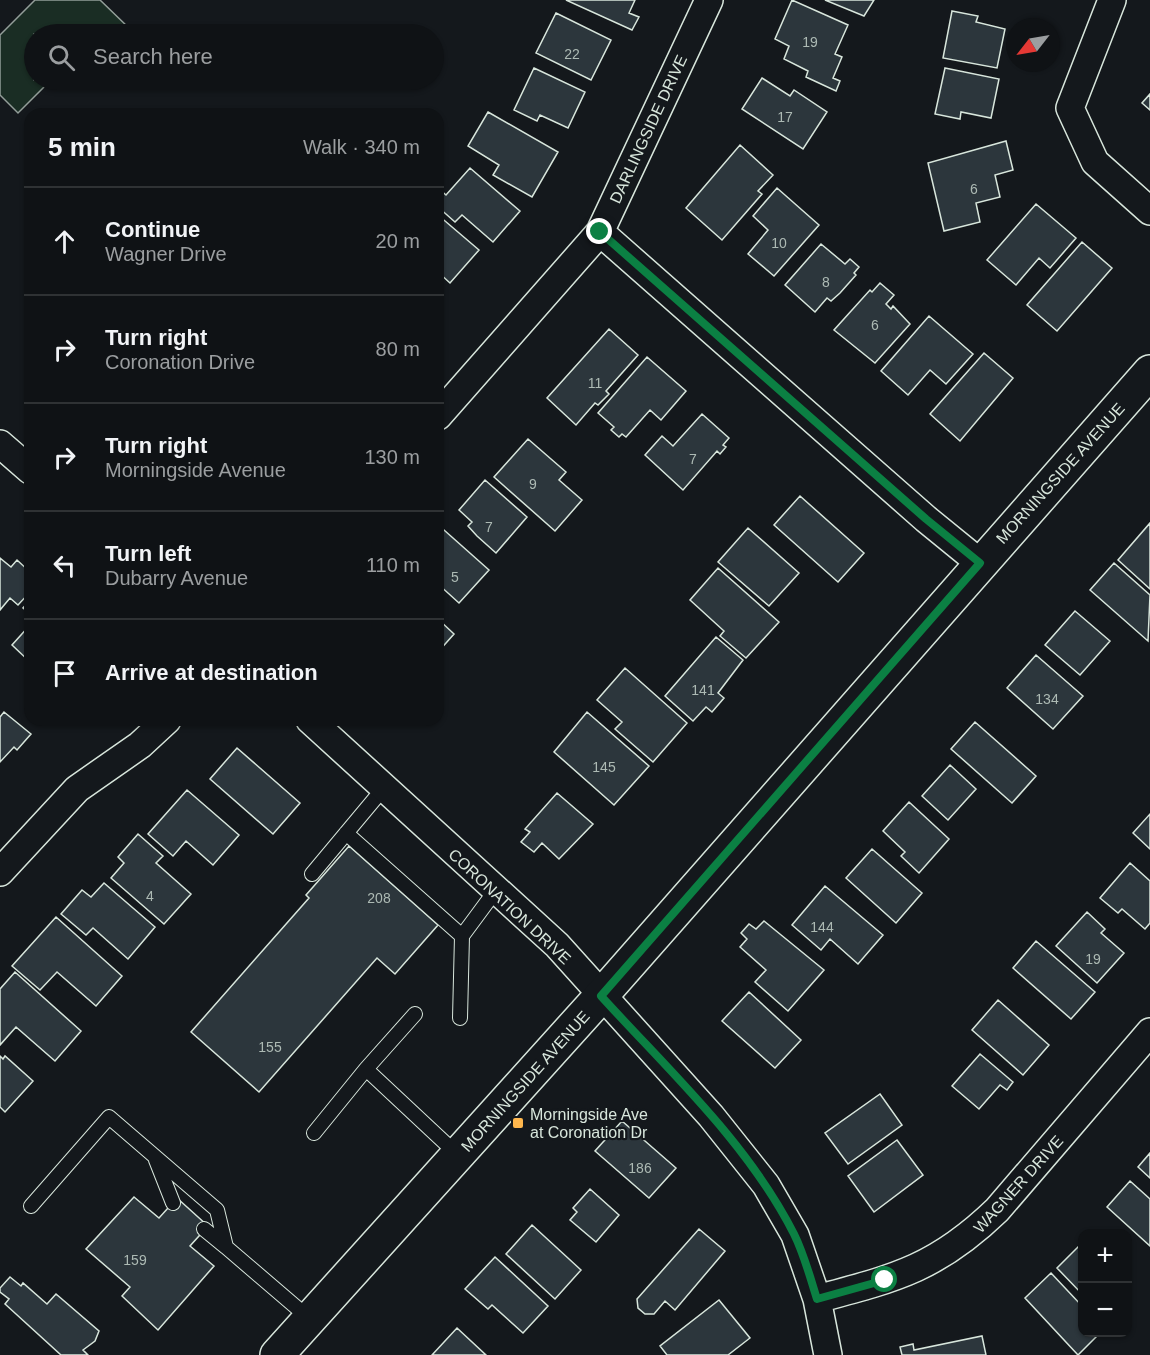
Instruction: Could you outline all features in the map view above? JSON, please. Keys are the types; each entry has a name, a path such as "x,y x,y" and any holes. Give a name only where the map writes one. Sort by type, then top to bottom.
{"main road":[{"name":"MORNINGSIDE AVENUE","path":"278,1355 601,996 1150,372"}],"street":[{"name":"DARLINGSIDE DRIVE","path":"444,409 600,232 709,0"},
{"path":"1112,0 1070,108 1095,162 1150,211"},
{"path":"600,232 917,512 980,563"},
{"path":"0,444 24,466"},
{"path":"0,872 77,789 140,745 161,726"},
{"name":"CORONATION DRIVE","path":"316,726 557,945 711,1116 766,1185 795,1235 817,1299 828,1355"},
{"name":"WAGNER DRIVE","path":"817,1299 915,1270 971,1236 997,1210 1150,1032"}],"lane":[{"path":"312,874 384,789"},
{"path":"346,833 462,936"},
{"path":"460,1018 462,936 496,890"},
{"path":"314,1133 415,1014"},
{"path":"366,1069 458,1155"},
{"path":"31,1206 109,1118 217,1210 226,1247"},
{"path":"154,1156 173,1203"},
{"path":"204,1229 310,1319"}],"green space":[{"path":"35,0 100,0 125,24 24,24 24,90 41,90 18,113 0,95 0,35"}],"building":[{"path":"566,0 635,0 629,13 639,17 632,30"},
{"path":"792,0 848,25 835,54 842,57 833,78 840,81 836,91 806,77 808,71 784,59 789,46 775,39"},
{"path":"825,0 874,0 864,16"},
{"path":"952,11 978,16 976,22 1005,29 997,68 943,58"},
{"path":"556,13 611,40 591,80 536,53"},
{"path":"534,68 585,92 568,128 540,115 537,121 514,110"},
{"path":"945,68 999,79 991,118 961,112 960,119 935,114"},
{"path":"762,78 790,96 794,90 827,112 803,149 742,109"},
{"path":"1150,94 1150,110 1142,103"},
{"path":"488,112 558,152 532,197 493,175 499,165 468,146"},
{"path":"1006,141 1013,170 995,175 1000,197 976,203 980,222 944,231 928,163"},
{"path":"740,145 773,175 758,191 762,194 722,240 686,208"},
{"path":"470,168 520,211 493,242 462,215 455,222 444,212 444,193 446,195"},
{"path":"777,188 819,225 774,276 748,254 768,230 753,216"},
{"path":"1036,204 1076,238 1050,268 1039,258 1016,285 987,260"},
{"path":"444,220 479,250 450,283 444,278"},
{"path":"1082,242 1112,268 1057,331 1027,305"},
{"path":"821,244 845,264 850,259 859,267 854,273 856,275 840,293 831,301 827,298 815,312 785,285"},
{"path":"880,283 894,295 886,304 891,309 893,306 910,324 875,363 834,330 870,290 872,292"},
{"path":"929,316 973,354 946,384 930,370 908,395 881,371"},
{"path":"609,329 638,355 606,391 609,394 598,405 595,403 576,425 547,398"},
{"path":"984,353 1013,378 960,441 930,414"},
{"path":"647,357 686,391 661,420 650,410 626,437 622,434 619,437 611,430 614,427 598,413"},
{"path":"702,414 729,438 720,454 717,451 683,490 645,455 662,436 673,446"},
{"path":"528,439 566,472 559,480 582,500 555,531 494,477"},
{"path":"485,480 527,517 496,553 468,526 472,522 459,510"},
{"path":"800,496 864,553 838,582 774,525"},
{"path":"1150,523 1150,589 1118,560"},
{"path":"748,528 799,573 769,606 718,562"},
{"path":"444,530 489,570 459,603 444,589"},
{"path":"0,558 11,567 17,560 24,566 24,598 18,605 10,598 0,610"},
{"path":"1114,563 1150,595 1148,641 1090,590"},
{"path":"718,568 779,622 746,658 720,636 724,631 690,600"},
{"path":"1075,611 1110,641 1080,675 1045,645"},
{"path":"444,625 454,634 444,645"},
{"path":"24,632 24,656 12,645"},
{"path":"716,637 743,660 718,693 724,698 712,712 706,707 693,721 665,696"},
{"path":"1036,655 1083,696 1053,729 1007,688"},
{"path":"625,668 687,723 653,762 615,729 622,722 597,700"},
{"path":"4,712 31,734 17,750 14,747 0,762 0,717"},
{"path":"587,712 649,766 614,805 554,752"},
{"path":"975,722 1036,776 1012,803 951,749"},
{"path":"237,748 300,803 273,834 210,779"},
{"path":"950,765 976,789 948,820 922,796"},
{"path":"187,790 239,835 213,865 186,841 173,856 148,834"},
{"path":"557,793 593,824 559,859 542,843 534,852 521,842 530,832 525,829"},
{"path":"909,802 949,839 919,873 901,856 905,852 883,831"},
{"path":"1150,814 1150,849 1133,833"},
{"path":"138,834 163,856 156,863 191,894 164,924 111,878 124,863 118,857"},
{"path":"349,846 438,925 395,974 377,958 259,1092 191,1032 309,898 306,895"},
{"path":"872,849 922,893 896,923 846,878"},
{"path":"1130,863 1150,881 1150,923 1145,929 1122,909 1118,913 1100,898"},
{"path":"104,883 155,927 128,959 93,928 86,935 61,914 82,890 91,897"},
{"path":"825,886 883,935 858,964 830,939 821,950 792,925"},
{"path":"1087,912 1105,929 1101,933 1124,953 1097,983 1056,946"},
{"path":"56,917 122,976 96,1006 57,972 40,990 12,966"},
{"path":"764,921 824,970 788,1011 755,982 766,970 740,947 747,939 741,933 749,924 756,929"},
{"path":"1036,941 1095,992 1071,1019 1013,968"},
{"path":"15,972 81,1031 55,1061 16,1027 0,1045 0,989"},
{"path":"749,992 801,1040 775,1068 722,1021"},
{"path":"998,1000 1049,1045 1023,1075 972,1030"},
{"path":"980,1054 1013,1082 1007,1090 1000,1085 979,1109 952,1086"},
{"path":"0,1056 3,1059 5,1056 33,1081 5,1112 0,1107"},
{"path":"880,1094 902,1125 848,1164 825,1133"},
{"path":"622,1121 676,1168 649,1198 595,1151"},
{"path":"897,1140 923,1175 874,1212 848,1176"},
{"path":"1150,1153 1150,1178 1138,1167"},
{"path":"1130,1181 1150,1199 1150,1246 1132,1229 1107,1207"},
{"path":"590,1189 619,1215 596,1242 570,1220 577,1212 573,1208"},
{"path":"134,1197 159,1218 177,1198 208,1226 190,1246 214,1266 158,1330 122,1296 130,1287 86,1249"},
{"path":"532,1225 581,1270 555,1299 506,1254"},
{"path":"699,1229 725,1251 675,1310 665,1301 654,1314 645,1314 638,1308 637,1299"},
{"path":"1078,1247 1078,1290 1057,1268"},
{"path":"495,1257 548,1306 523,1333 492,1305 488,1309 465,1289"},
{"path":"1051,1273 1078,1302 1078,1337 1096,1337 1078,1355 1025,1298"},
{"path":"10,1277 21,1286 23,1283 47,1304 56,1294 99,1331 95,1341 83,1350 88,1355 61,1355 5,1304 9,1299 0,1292 0,1288"},
{"path":"719,1300 750,1338 728,1355 667,1355 660,1346"},
{"path":"457,1328 486,1355 432,1355"},
{"path":"982,1336 986,1355 902,1355 900,1347 913,1344 914,1350"}],"place":[{"name":"Morningside Ave at Coronation Dr","path":"518,1123"}],"route":[{"path":"600,232 926,519 980,563 601,996 711,1116 766,1185 795,1235 817,1299 885,1280"}]}
